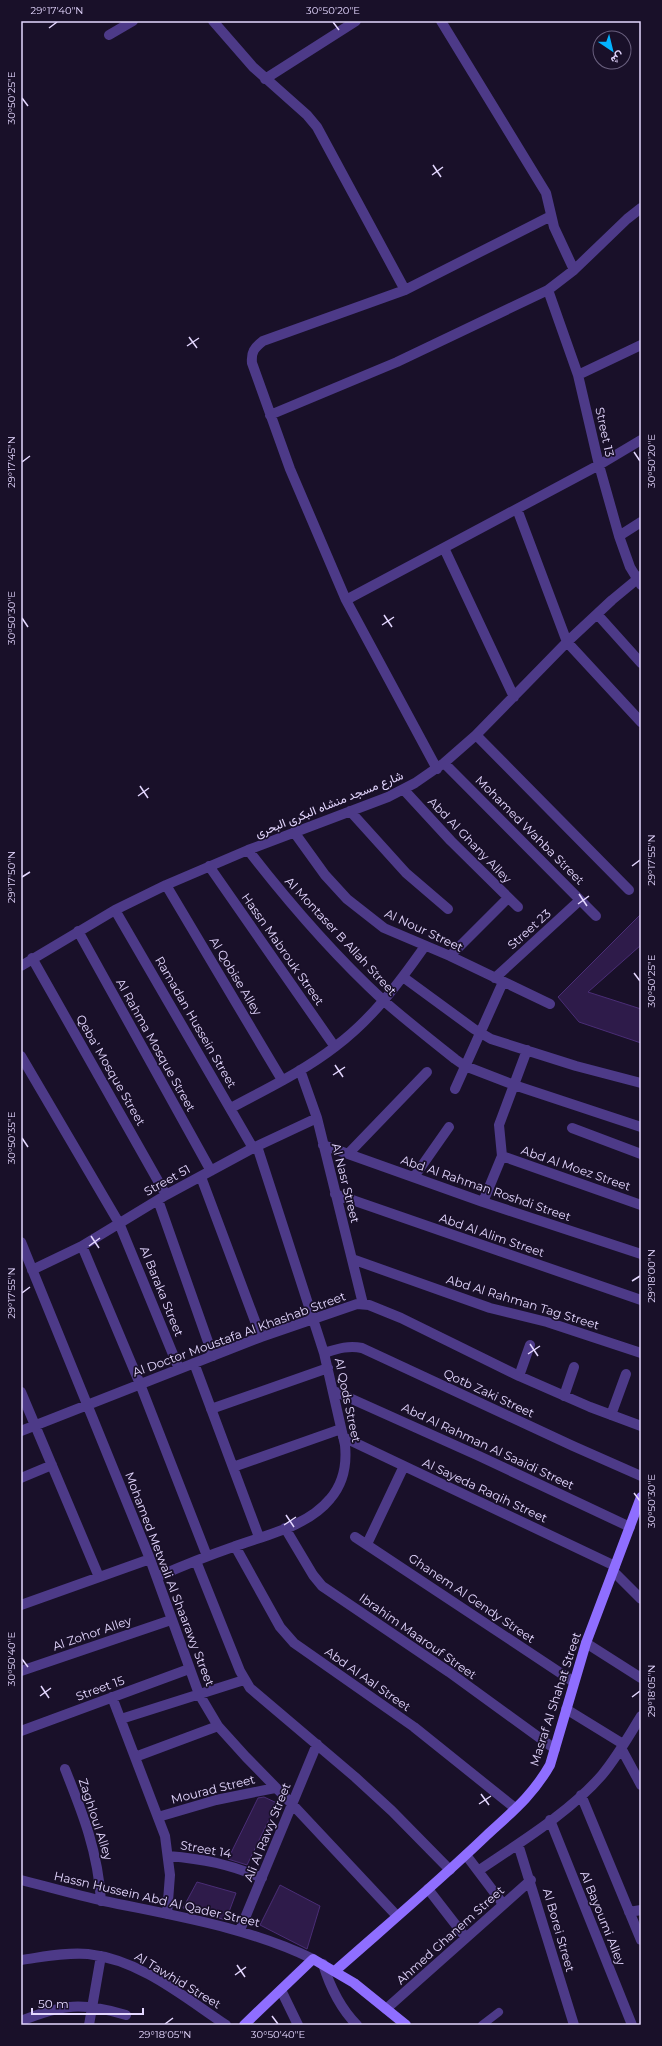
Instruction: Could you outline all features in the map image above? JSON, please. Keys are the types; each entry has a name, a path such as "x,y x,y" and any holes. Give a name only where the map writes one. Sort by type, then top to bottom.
{"street":[{"path":"109,35 133,21"},
{"path":"212,21 265,79 307,115 317,127 405,290 551,216"},
{"path":"265,79 356,21"},
{"path":"441,21 546,193 554,227 574,270"},
{"path":"270,415 397,362 548,290 574,270 627,219 641,208"},
{"name":"Mohamed Wahba Street","path":"405,290 263,341 255,347 251,355 252,363 290,469 346,600 441,766 596,916"},
{"name":"Street 13","path":"548,290 578,375 599,465 618,536 640,580"},
{"path":"578,375 641,345"},
{"path":"346,600 599,465 641,440"},
{"path":"517,509 567,642 641,722"},
{"path":"618,536 641,522"},
{"path":"444,548 514,697"},
{"name":"شارع مسجد منشاه البكرى البحرى","path":"21,966 32,958 115,910 166,885 248,850 404,790 441,766 476,735 567,642 597,614 640,580"},
{"path":"597,614 641,663"},
{"path":"476,735 629,890"},
{"name":"Abd Al Ghany Alley","path":"404,790 451,841 518,907"},
{"path":"350,811 396,863 448,910"},
{"name":"Al Nour Street","path":"294,832 325,875 365,915 384,928 450,956 550,1004"},
{"name":"Al Montaser B Allah Street","path":"248,850 277,888 362,980 384,1001 465,1066 514,1085 641,1127"},
{"name":"Hassn Mabrouk Street","path":"209,866 335,1047"},
{"name":"Al Qobise Alley","path":"166,885 282,1080"},
{"path":"450,956 508,898"},
{"name":"Street 23","path":"499,980 580,900"},
{"name":"Ramadan Hussein Street","path":"115,910 230,1108 255,1147"},
{"name":"Al Rahma Mosque Street","path":"78,931 211,1171"},
{"path":"230,1108 300,1070 335,1047 384,1001 425,946"},
{"name":"Qeba' Mosque Street","path":"32,958 162,1197 213,1356"},
{"path":"403,977 480,1033 491,1039 576,1066 641,1083"},
{"path":"455,1089 480,1033 499,980"},
{"path":"483,1202 502,1156 499,1125 527,1050"},
{"name":"Al Baraka Street","path":"21,1056 119,1223 179,1369"},
{"name":"Al Nasr Street","path":"300,1070 317,1118 364,1304"},
{"path":"348,1154 427,1072"},
{"name":"Street 51","path":"32,1270 82,1246 162,1197 255,1147 317,1118"},
{"path":"414,1177 450,1127"},
{"path":"572,1128 641,1154"},
{"name":"Abd Al Rahman Roshdi Street","path":"323,1145 483,1202 641,1254"},
{"name":"Al Qods Street","path":"157,1577 207,1556 285,1528 320,1510 339,1487 346,1459 334,1391 314,1318 255,1147"},
{"name":"Abd Al Moez Street","path":"502,1156 641,1205"},
{"path":"201,1176 261,1337"},
{"name":"Abd Al Alim Street","path":"335,1194 641,1300"},
{"name":"Mohamed Metwali Al Shaarawy Street","path":"21,1242 150,1559 198,1694 218,1726 397,1916"},
{"path":"82,1246 140,1384 207,1556"},
{"name":"Abd Al Rahman Tag Street","path":"352,1259 490,1308 547,1322 641,1353"},
{"name":"Al Doctor Moustafa Al Khashab Street","path":"21,1431 261,1337 351,1305 364,1304 427,1329 519,1376 564,1396 641,1426"},
{"path":"519,1376 530,1345"},
{"name":"Qotb Zaki Street","path":"324,1353 343,1347 353,1346 362,1348 641,1476"},
{"path":"194,1363 259,1538"},
{"path":"564,1396 574,1367"},
{"path":"211,1409 328,1368"},
{"path":"612,1415 626,1374"},
{"name":"Abd Al Rahman Al Saaidi Street","path":"334,1391 479,1456 630,1527"},
{"path":"21,1392 99,1577"},
{"path":"233,1467 342,1433"},
{"name":"Al Sayeda Raqih Street","path":"342,1433 404,1466 614,1568 641,1599"},
{"path":"21,1478 52,1465"},
{"path":"367,1544 404,1466"},
{"name":"Masraf Al Shahat Street","path":"335,1971 450,1870 530,1795 540,1782 550,1765 586,1643 640,1504"},
{"name":"Ibrahim Maarouf Street","path":"285,1528 313,1575 322,1586 450,1672 555,1749"},
{"name":"Ghanem Al Gendy Street","path":"355,1537 574,1682"},
{"name":"Abd Al Aal Street","path":"235,1546 280,1627 294,1643 414,1727 515,1808"},
{"path":"21,1605 150,1559"},
{"path":"196,1561 244,1680 256,1695 317,1744 392,1811 450,1870"},
{"name":"Al Zohor Alley","path":"21,1671 171,1620"},
{"path":"586,1643 641,1678"},
{"name":"Street 15","path":"21,1731 188,1669"},
{"path":"121,1719 244,1680"},
{"path":"112,1697 158,1817 168,1856 170,1882 167,1914"},
{"path":"566,1709 622,1746 641,1785"},
{"path":"478,1871 518,1844 581,1795 602,1774 641,1716"},
{"path":"135,1757 218,1726"},
{"name":"Ali Al Rawy Street","path":"240,1930 317,1744"},
{"name":"Zaghloul Alley","path":"65,1769 95,1851 100,1873 101,1901"},
{"name":"Mourad Street","path":"158,1817 216,1800 275,1788"},
{"path":"581,1795 641,1940"},
{"name":"Al Bayoumi Alley","path":"550,1820 632,2025"},
{"name":"Al Borei Street","path":"518,1844 531,1880 574,2025"},
{"path":"466,1855 503,1904"},
{"name":"Street 14","path":"168,1856 217,1862 240,1868 262,1878"},
{"name":"Hassn Hussein Abd Al Qader Street","path":"21,1880 101,1901 240,1930 274,1942 313,1959 335,1971 406,2025"},
{"name":"Ahmed Ghanem Street","path":"386,2009 531,1880"},
{"path":"428,1889 466,1938"},
{"path":"629,1912 641,1910"},
{"name":"Al Tawhid Street","path":"21,1960 61,1954 101,1956 128,1964 141,1970 226,2025"},
{"path":"89,2025 91,2006 101,1956"},
{"path":"244,2025 313,1959"},
{"path":"323,1964 329,1984 338,2001 357,2025"},
{"path":"281,1990 298,2025"},
{"path":"21,2021 48,2010 62,2007 91,2006 126,2015"}],"lane":[{"path":"482,2025 499,2012"}],"building":[{"path":"641,914 641,945 588,992 641,1009 641,1043 579,1022 558,997"},
{"path":"264,1797 277,1803 247,1865 228,1859 258,1798"},
{"path":"197,1882 236,1893 226,1920 183,1908"},
{"path":"280,1885 320,1906 307,1949 260,1925"}]}
